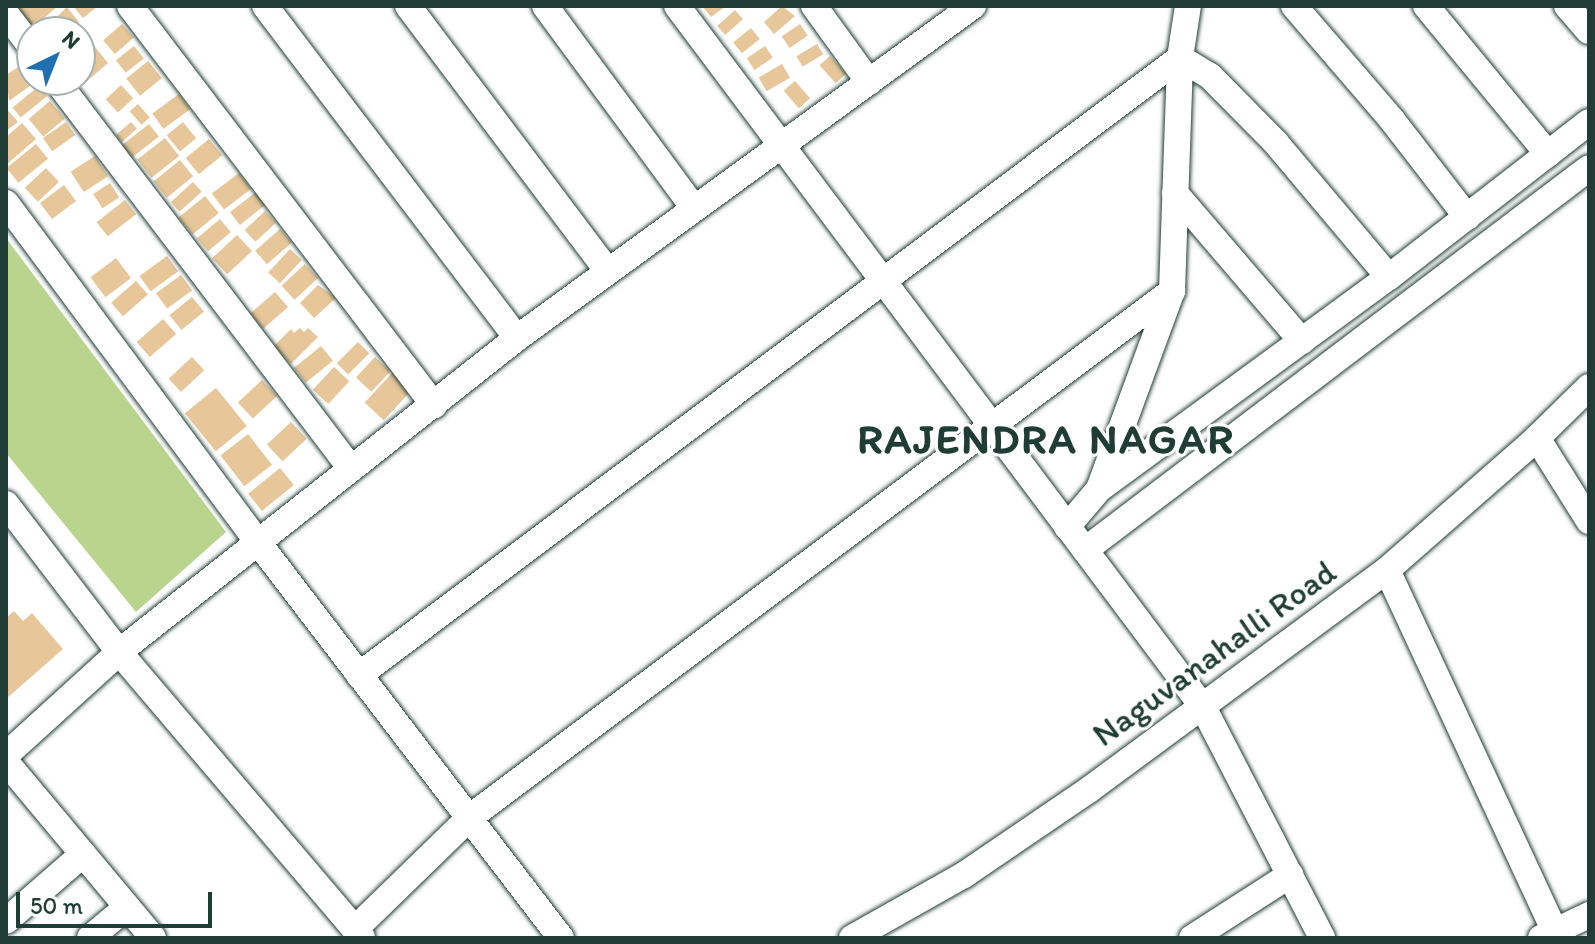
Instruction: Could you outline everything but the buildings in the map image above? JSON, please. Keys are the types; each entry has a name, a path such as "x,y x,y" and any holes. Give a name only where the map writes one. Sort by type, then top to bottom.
{"street":[{"path":"130,6 434,405"},
{"path":"265,6 517,338"},
{"path":"408,6 608,271"},
{"path":"545,6 694,208"},
{"path":"677,6 779,146 1203,707 1322,938"},
{"path":"814,6 869,82"},
{"path":"6,755 119,652 517,338 973,6"},
{"path":"1099,489 1172,291 1180,58 1188,6"},
{"path":"1294,6 1392,120 1467,217"},
{"path":"1426,6 1548,154"},
{"path":"1567,6 1589,31"},
{"path":"1180,58 1210,76 1276,143 1389,277"},
{"path":"359,675 1180,58"},
{"path":"68,96 351,468"},
{"path":"1067,527 1099,489 1389,277 1589,122"},
{"path":"1085,550 1589,168"},
{"path":"1175,193 1302,341"},
{"path":"6,203 257,541 561,938"},
{"path":"6,504 119,652 358,934 469,818 990,424 1172,291"},
{"name":"Naguvanahalli Road","path":"852,938 964,875 1203,707 1387,570 1537,438 1589,387"},
{"path":"1537,438 1589,521"},
{"path":"1387,570 1551,936 1589,915"},
{"path":"6,762 153,938"},
{"path":"6,921 83,854"},
{"path":"1192,938 1290,875"},
{"path":"90,938 127,907"}],"green space":[{"path":"6,238 226,532 136,612 6,453"}],"district":[{"name":"RAJENDRA NAGAR","path":"1046,439"}]}
